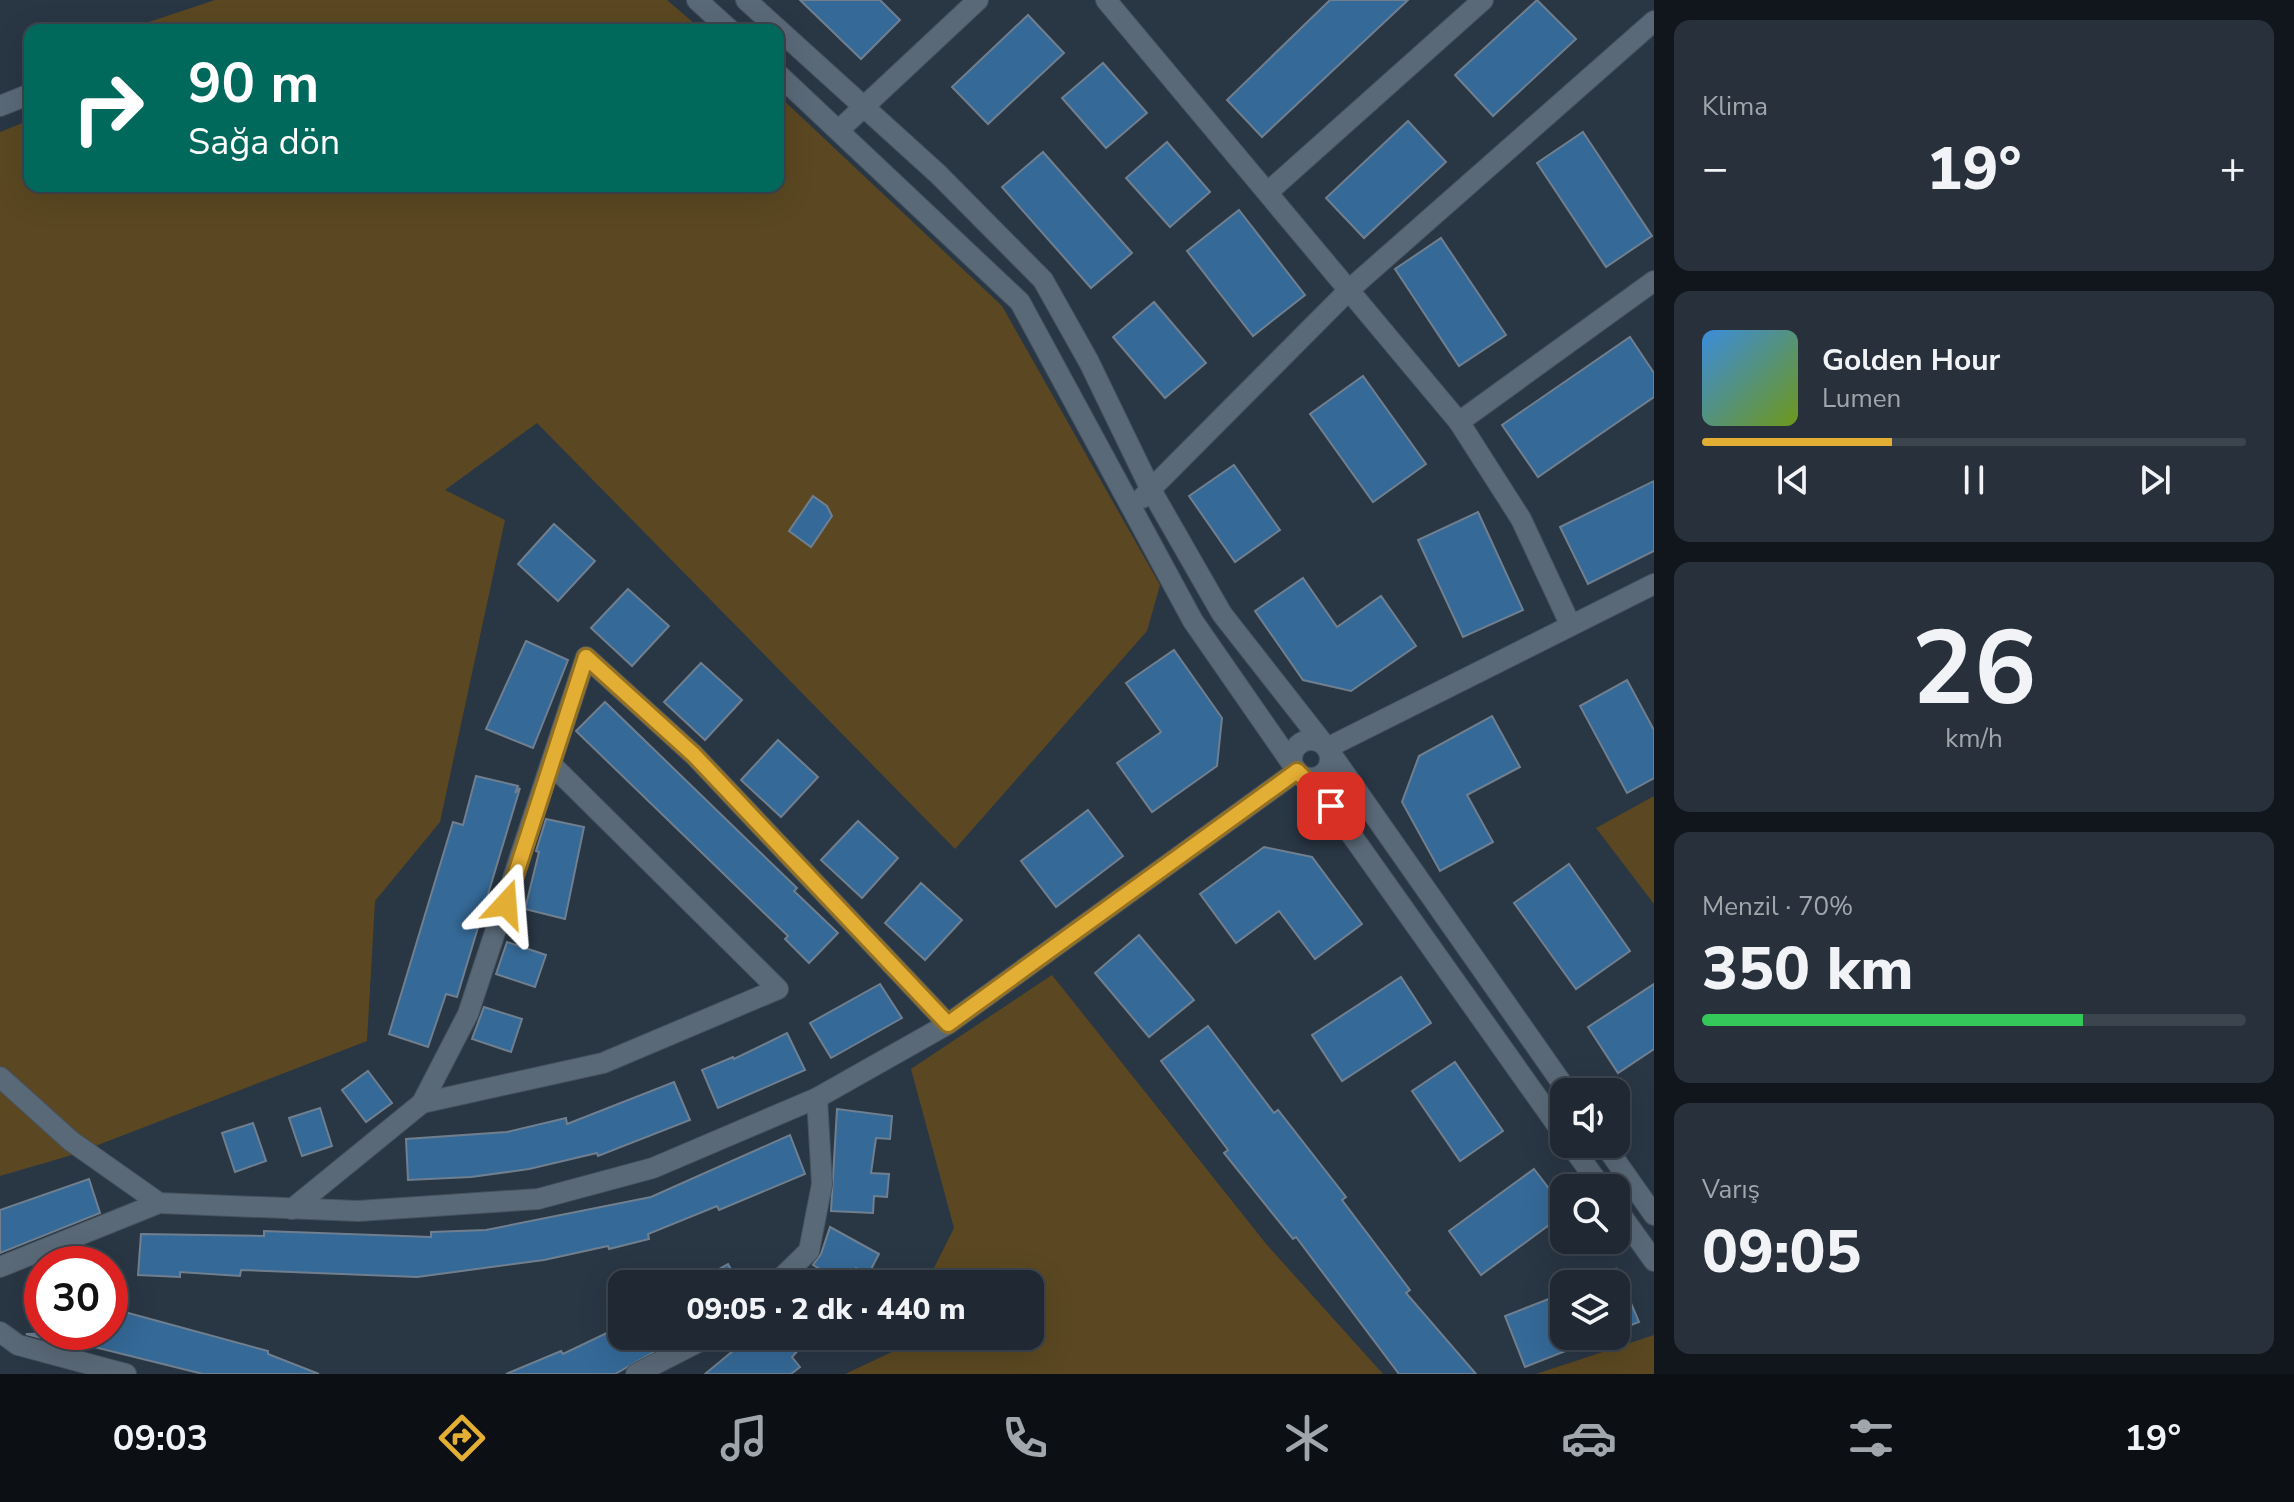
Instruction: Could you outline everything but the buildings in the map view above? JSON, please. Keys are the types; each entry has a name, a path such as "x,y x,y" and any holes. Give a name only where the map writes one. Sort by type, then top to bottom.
{"street":[{"path":"697,0 723,24"},
{"path":"746,0 772,24"},
{"path":"839,130 978,0"},
{"path":"1106,0 1459,422 1521,519 1570,624"},
{"path":"1268,192 1483,0"},
{"path":"1131,508 1350,289 1654,21"},
{"path":"784,34 938,174 1043,280 1089,362 1151,490 1222,614 1327,748 1558,1078"},
{"path":"784,80 1020,302 1193,621 1297,771 1331,806 1550,1115"},
{"path":"0,106 24,96"},
{"path":"1459,422 1654,281"},
{"path":"1327,748 1654,584"},
{"path":"292,1209 422,1103 468,1014 586,657 694,755 948,1024"},
{"path":"1297,771 1293,760 1298,745 1314,740 1327,748"},
{"path":"422,1103 603,1063 778,989 552,765"},
{"path":"0,1267 159,1203 358,1211 538,1199 653,1168 817,1098 948,1024 1297,771"},
{"path":"0,1077 71,1141 159,1203"},
{"path":"789,1270 809,1251 822,1184 817,1098"},
{"path":"1614,1158 1654,1215"},
{"path":"1630,1228 1654,1261"},
{"path":"0,1332 18,1345 126,1374"},
{"path":"636,1374 683,1350"}],"shaded area":[{"path":"215,0 667,0 695,24 143,24"},
{"path":"784,101 1002,306 1160,585 1147,631 955,849 537,423 445,490 505,520 440,822 375,901 367,1041 72,1155 0,1176 0,132 24,122 24,192 784,192"},
{"path":"1654,796 1654,904 1596,828"},
{"path":"1052,975 1267,1245 1383,1374 845,1374 893,1350 1044,1350 1044,1270 933,1270 954,1228 911,1069"},
{"path":"1654,1335 1654,1374 1536,1374 1609,1350 1630,1350 1630,1343"}],"route":[{"path":"506,904 586,657 694,755 948,1024 1297,771 1331,806"}]}
